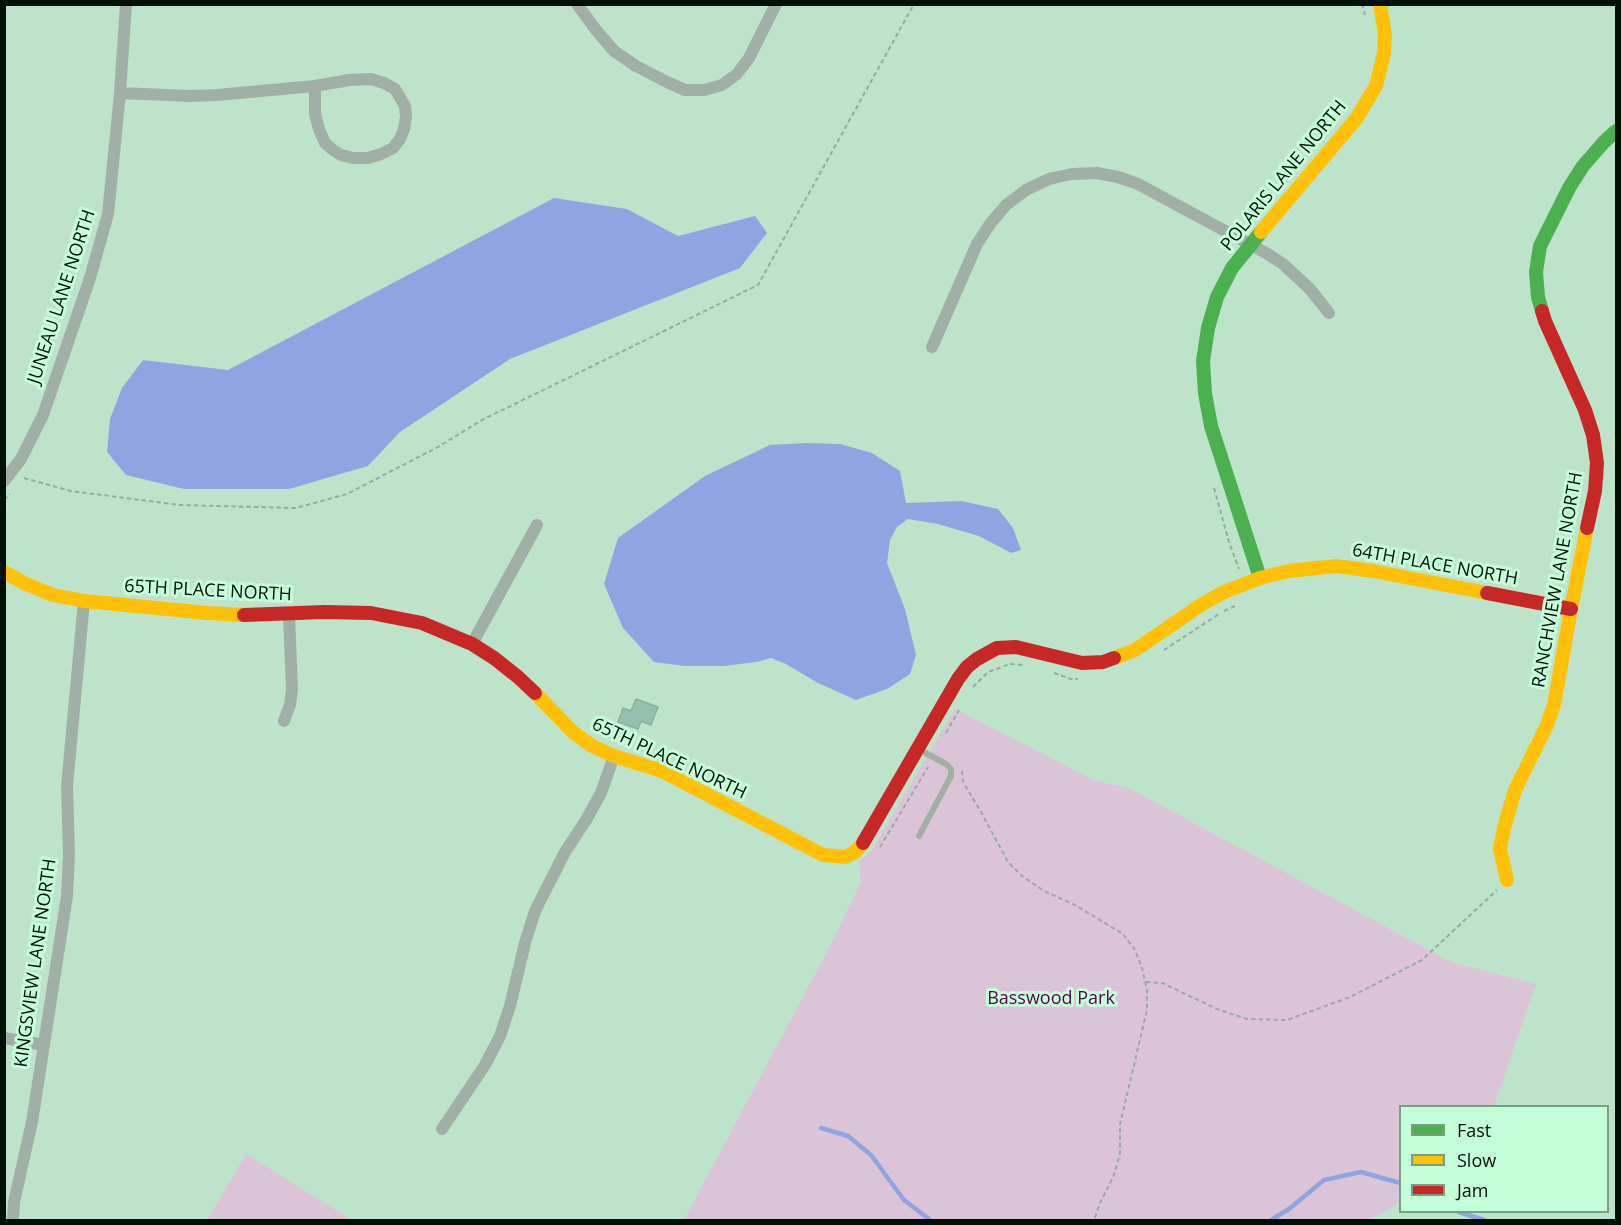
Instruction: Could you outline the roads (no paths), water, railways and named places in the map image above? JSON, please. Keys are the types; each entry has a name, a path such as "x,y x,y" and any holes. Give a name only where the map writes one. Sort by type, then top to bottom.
{"street":[{"name":"JUNEAU LANE NORTH","path":"4,480 21,459 43,415 100,244 110,203 126,4"},
{"path":"577,4 614,51 636,66 686,90 704,90 722,85 737,74 748,58 776,4"},
{"name":"POLARIS LANE NORTH","path":"1260,578 1211,426 1205,393 1203,361 1208,328 1217,297 1232,268 1368,102 1376,86 1384,52 1385,35 1380,4"},
{"path":"120,93 208,96 371,79 395,89 405,105 406,117 400,139 393,148 368,158 341,155 325,142 319,129 315,114 315,86"},
{"name":"RANCHVIEW LANE NORTH","path":"1507,880 1500,849 1504,828 1515,790 1547,725 1554,705 1595,491 1597,463 1593,435 1585,410 1545,321 1538,297 1536,272 1540,246 1569,188 1583,166 1617,131"},
{"path":"932,347 977,244 990,224 1006,205 1026,190 1049,179 1071,174 1097,173 1138,184 1250,244 1283,264 1310,289 1329,313"},
{"path":"472,644 537,525"},
{"name":"64TH PLACE NORTH","path":"1063,658 1082,663 1103,662 1121,656 1135,650 1222,593 1260,578 1289,571 1336,566 1571,609"},
{"name":"65TH PLACE NORTH","path":"4,572 53,595 84,602 249,615 371,613 422,623 472,644 494,658 543,700 574,733 592,746 614,756 662,771 824,855 834,857 845,857 855,852 862,844 967,667 997,648 1016,647 1063,658"},
{"name":"KINGSVIEW LANE NORTH","path":"13,1221 14,1202 27,1147 67,896 69,855 67,786 84,602"},
{"path":"284,721 290,705 292,690 289,614"},
{"path":"442,1129 500,1036 536,911 566,852 600,794 614,756"},
{"path":"4,1038 44,1045"}],"lane":[{"path":"918,749 951,769 951,776 919,836"}],"water":[{"path":"554,198 627,209 678,236 755,216 767,233 740,268 510,359 400,432 368,466 289,489 184,489 126,475 107,452 110,419 122,388 143,360 228,370"},
{"path":"840,444 872,453 900,471 906,503 961,501 998,509 1013,528 1021,550 1011,553 979,536 938,524 908,519 897,527 890,540 887,563 905,609 916,655 910,674 887,689 856,700 771,658 724,666 685,666 654,662 623,628 604,584 618,538 705,476 770,445"}],"waterway":[{"path":"821,1128 848,1136 871,1155 904,1200 930,1220"},
{"path":"1271,1220 1289,1209 1324,1180 1361,1172 1399,1183"},
{"path":"1462,1213 1484,1220"}],"park label":[{"name":"Basswood Park","path":"1051,999"}]}
